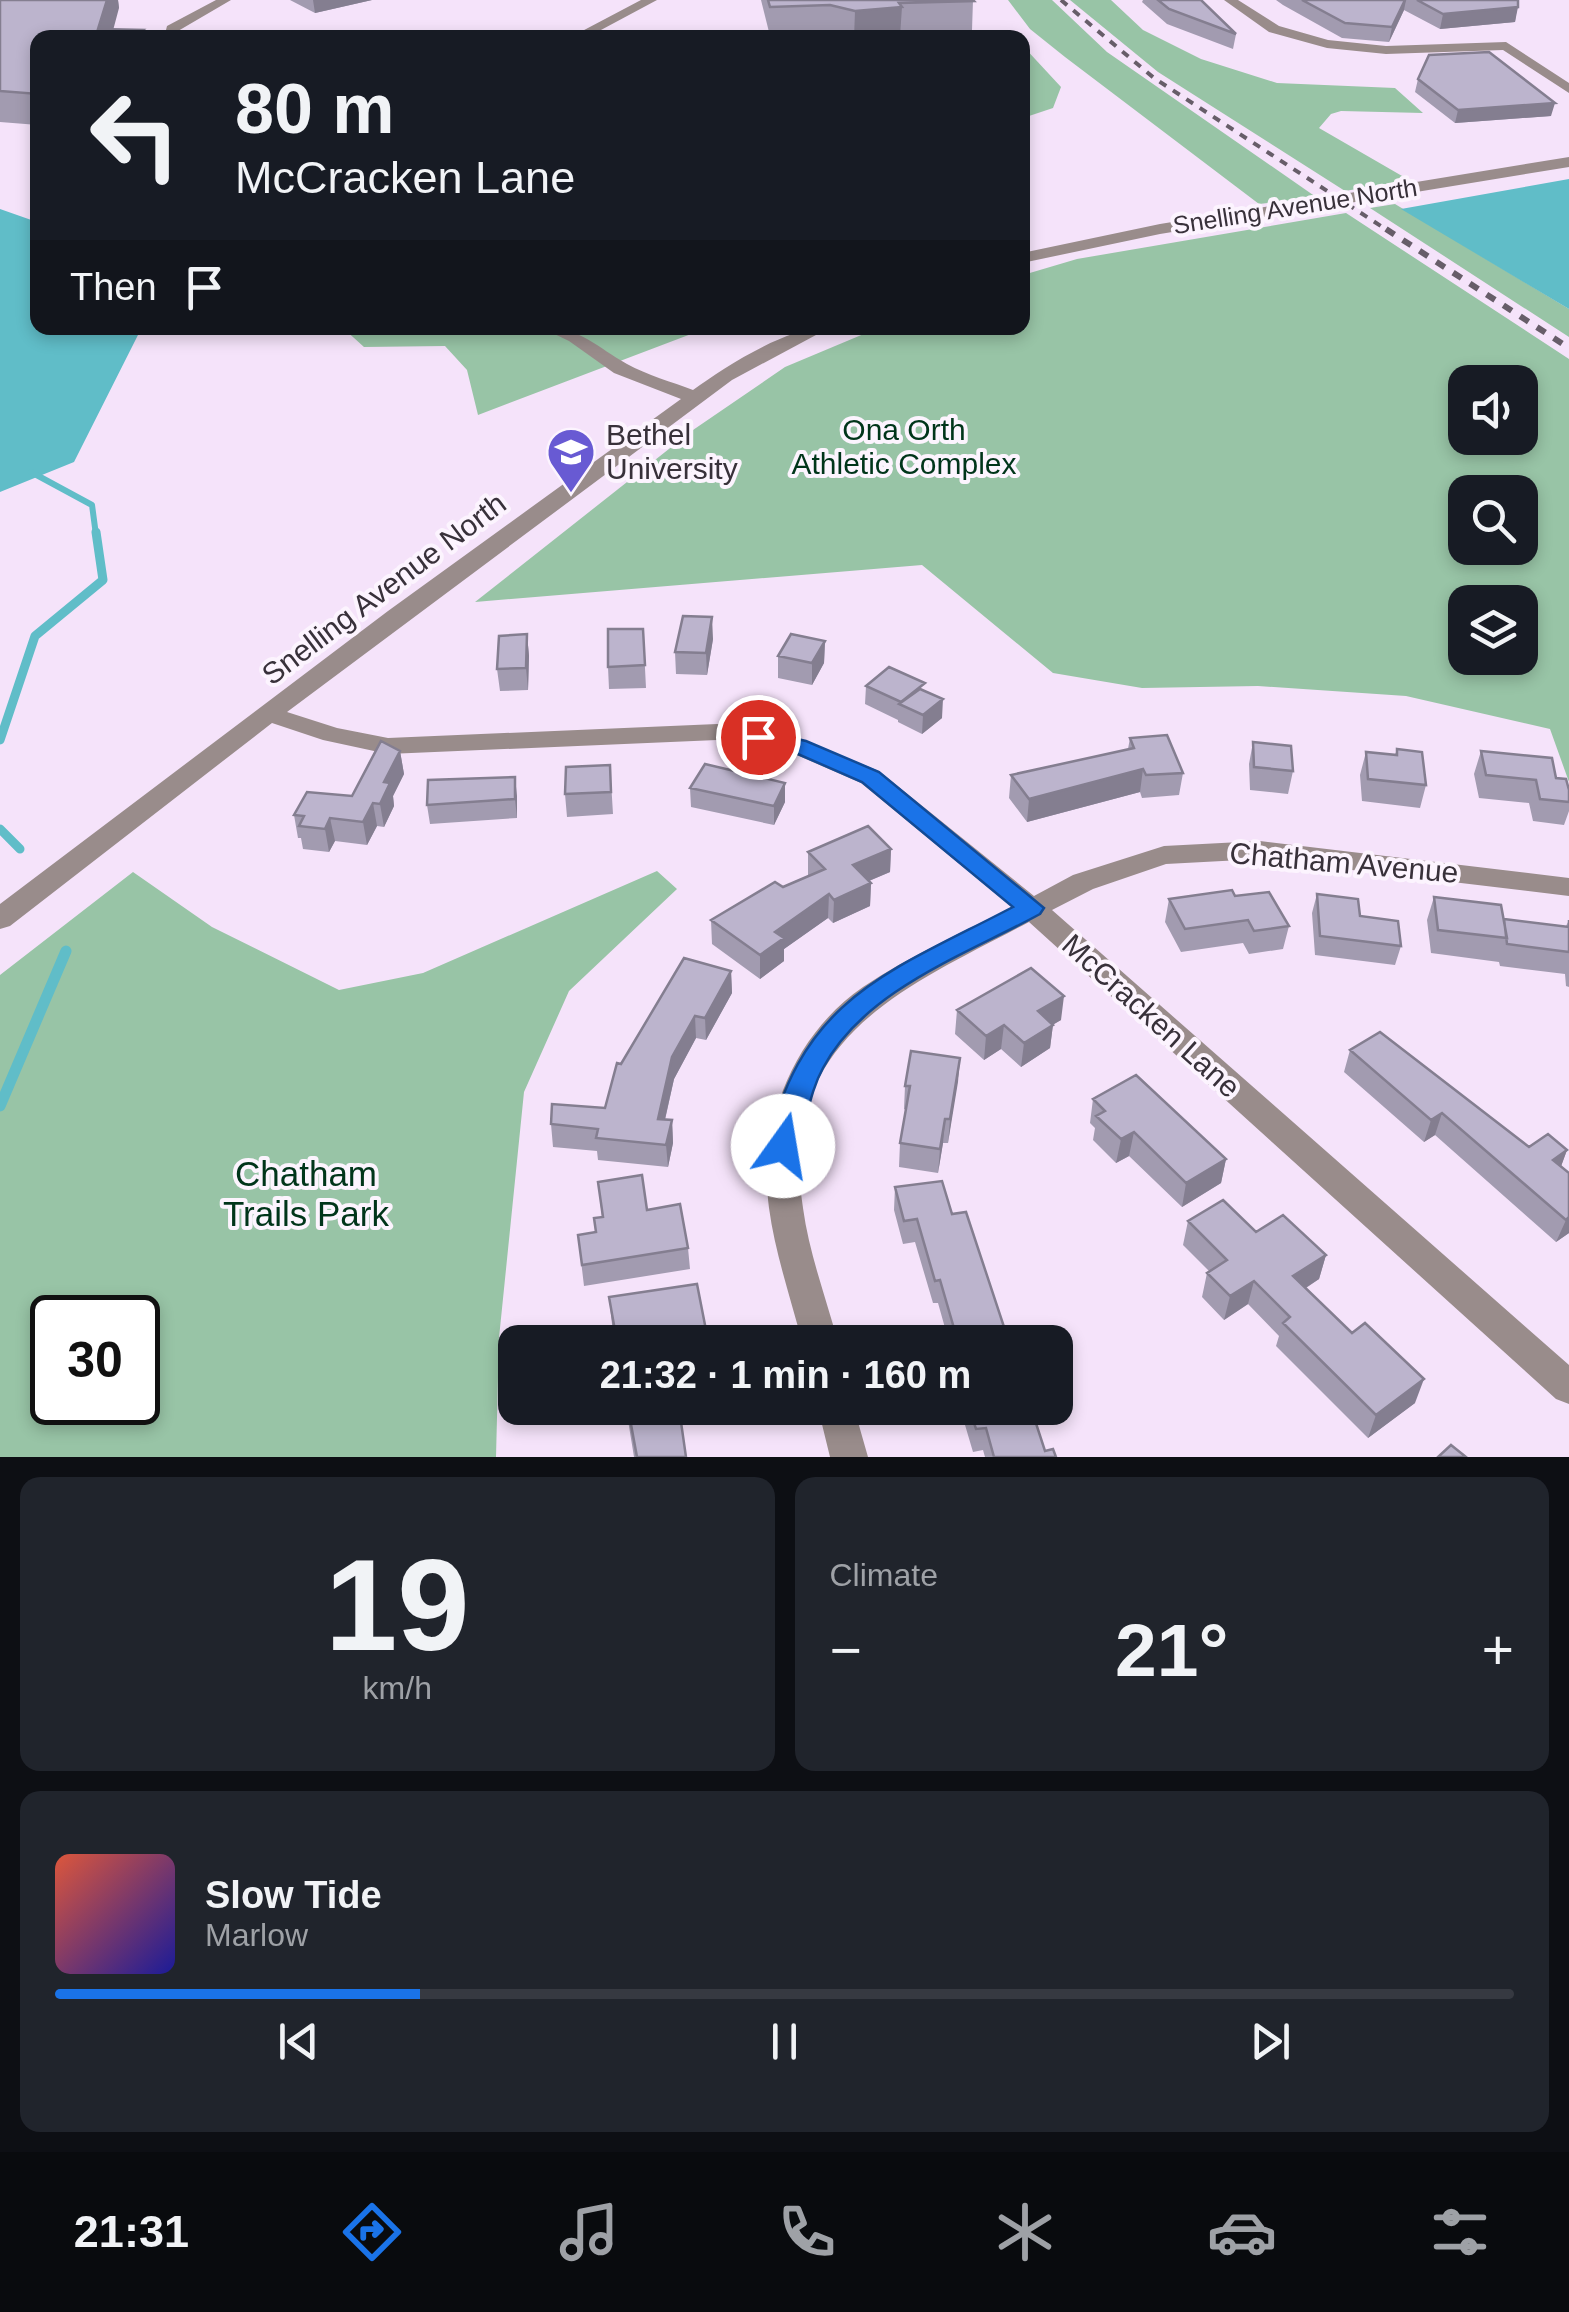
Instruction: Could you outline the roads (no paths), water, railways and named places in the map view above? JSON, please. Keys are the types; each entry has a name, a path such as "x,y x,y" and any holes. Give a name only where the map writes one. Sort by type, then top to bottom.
{"street":[{"path":"172,30 225,0"},
{"path":"591,30 651,0"},
{"path":"1230,0 1274,30 1340,46 1386,50 1506,46 1569,89"},
{"name":"Snelling Avenue North","path":"1030,256 1160,229 1569,162"},
{"path":"569,335 622,369 696,398"},
{"name":"Snelling Avenue North","path":"0,919 272,715 396,616 726,376 806,335"},
{"name":"McCracken Lane","path":"272,715 388,746 693,732 758,737 798,746 870,777 1031,908 1569,1388"},
{"name":"Chatham Avenue","path":"816,1325 786,1210 783,1146 800,1086 814,1058 840,1024 871,996 1083,882 1164,855 1208,850 1278,852 1569,887"},
{"path":"841,1425 849,1457"}],"water":[{"path":"1569,179 1569,309 1401,209"},
{"path":"0,209 30,220 30,335 138,335 74,462 0,492"}],"waterway":[{"path":"31,472 92,505 96,535"},
{"path":"0,740 35,636 103,580 96,532"},
{"path":"0,829 20,849"},
{"path":"0,1106 66,951"}],"railway":[{"path":"1061,0 1154,78 1390,232"},
{"path":"1386,229 1569,348"}],"place":[{"name":"Bethel University","path":"571,494"}],"park label":[{"name":"Ona Orth Athletic Complex","path":"904,447"},
{"name":"Chatham Trails Park","path":"306,1194"}]}
